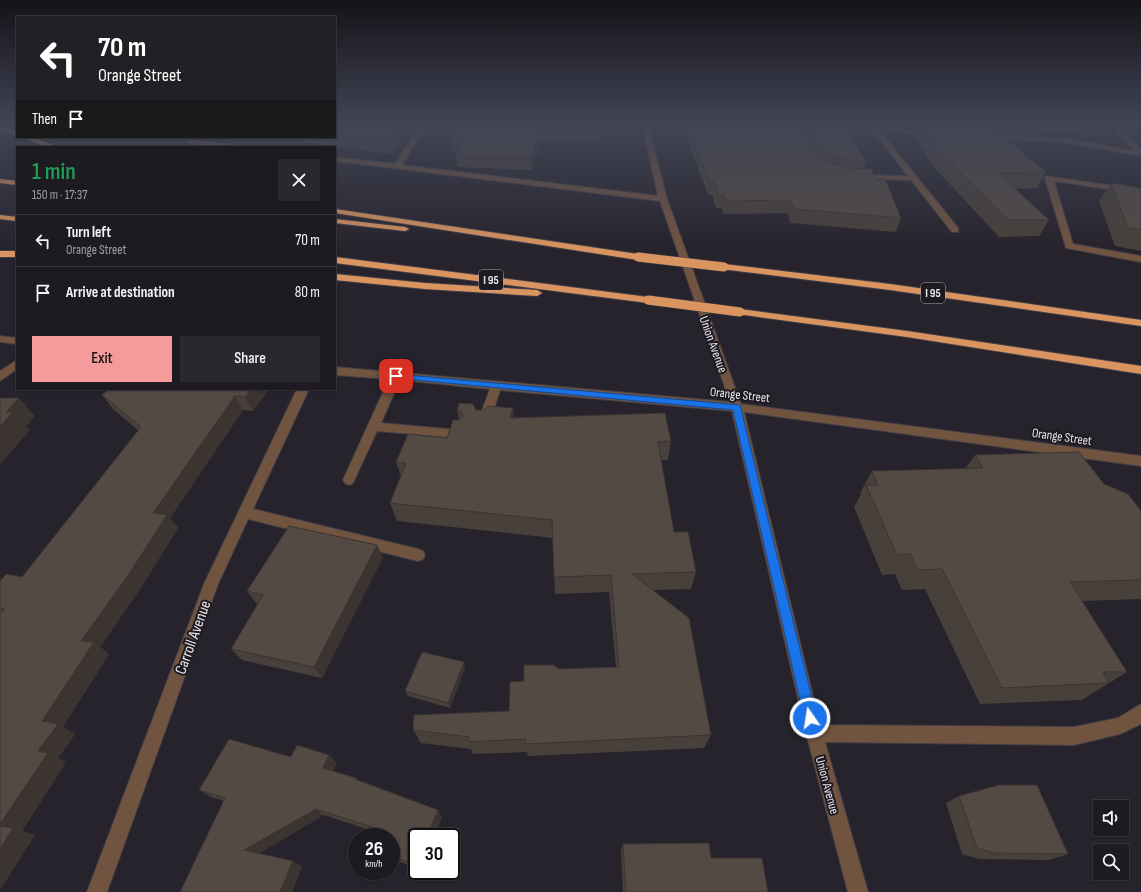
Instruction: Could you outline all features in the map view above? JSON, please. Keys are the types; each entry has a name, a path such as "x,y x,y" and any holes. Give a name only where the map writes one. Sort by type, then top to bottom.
{"highway":[{"path":"0,181 16,183"},
{"path":"336,211 638,257"},
{"path":"0,217 16,219"},
{"name":"I 95","path":"336,221 912,290 1141,323"},
{"path":"0,254 16,254"},
{"name":"I 95","path":"336,260 740,312 944,340 1141,370"},
{"path":"336,277 425,286 648,300"}],"street":[{"path":"386,166 663,199"},
{"name":"Union Avenue","path":"655,166 663,199 737,407 814,733 858,892"},
{"path":"903,166 955,230"},
{"path":"854,176 913,178"},
{"path":"1141,192 1049,178 1069,246 1141,259"},
{"path":"0,339 16,341"},
{"path":"0,378 16,364"},
{"name":"Orange Street","path":"336,371 737,407 1141,461"},
{"path":"349,480 396,376"},
{"path":"483,424 496,386"},
{"name":"Carroll Avenue","path":"97,892 211,584 303,390"},
{"path":"373,426 459,434"},
{"path":"245,513 418,555"},
{"path":"814,733 1074,736 1120,726 1135,718 1141,712"}],"building":[{"path":"703,166 841,166 849,168 871,169 876,179 885,179 901,218 794,209 791,200 726,201 724,195 719,195 714,182 710,182"},
{"path":"954,166 1038,166 1046,172 998,173 1049,220 1008,220"},
{"path":"1111,183 1141,188 1141,230 1128,228"},
{"path":"108,390 251,390 245,397 235,396 153,513 167,515 127,577 81,641 94,642 42,721 58,724 38,751 48,753 0,824 0,614 5,609 0,608 0,581 6,574 22,577 141,427 102,395"},
{"path":"0,398 19,398 6,412 13,412 0,427"},
{"path":"459,403 473,404 476,410 484,410 488,406 513,408 510,418 665,413 671,441 658,442 674,532 688,532 696,572 632,574 689,618 711,735 526,744 526,739 468,742 469,737 413,730 414,715 509,711 510,682 524,681 524,665 554,665 559,669 619,667 611,575 554,577 552,520 390,503 406,463 396,462 408,434 447,438 453,420 460,420 463,416 461,411 457,410"},
{"path":"1079,452 1104,484 1128,494 1141,511 1141,580 1070,582 1127,672 1103,672 1109,683 1002,688 942,569 918,570 910,554 897,555 866,485 878,485 872,471 983,468 975,455"},
{"path":"289,526 377,545 314,667 231,649 263,595 247,591"},
{"path":"422,652 464,662 448,703 405,691"},
{"path":"229,739 291,757 297,745 329,755 323,768 356,778 355,779 438,810 431,828 408,828 408,862 400,859 400,828 375,828 316,809 244,850 293,861 280,892 180,892 225,798 199,790"},
{"path":"999,785 1037,785 1068,854 994,853 977,848 959,796"},
{"path":"0,826 13,828 0,849"},
{"path":"709,843 711,858 762,858 768,892 626,892 623,844"}],"route":[{"path":"396,376 737,407 810,718"}]}
